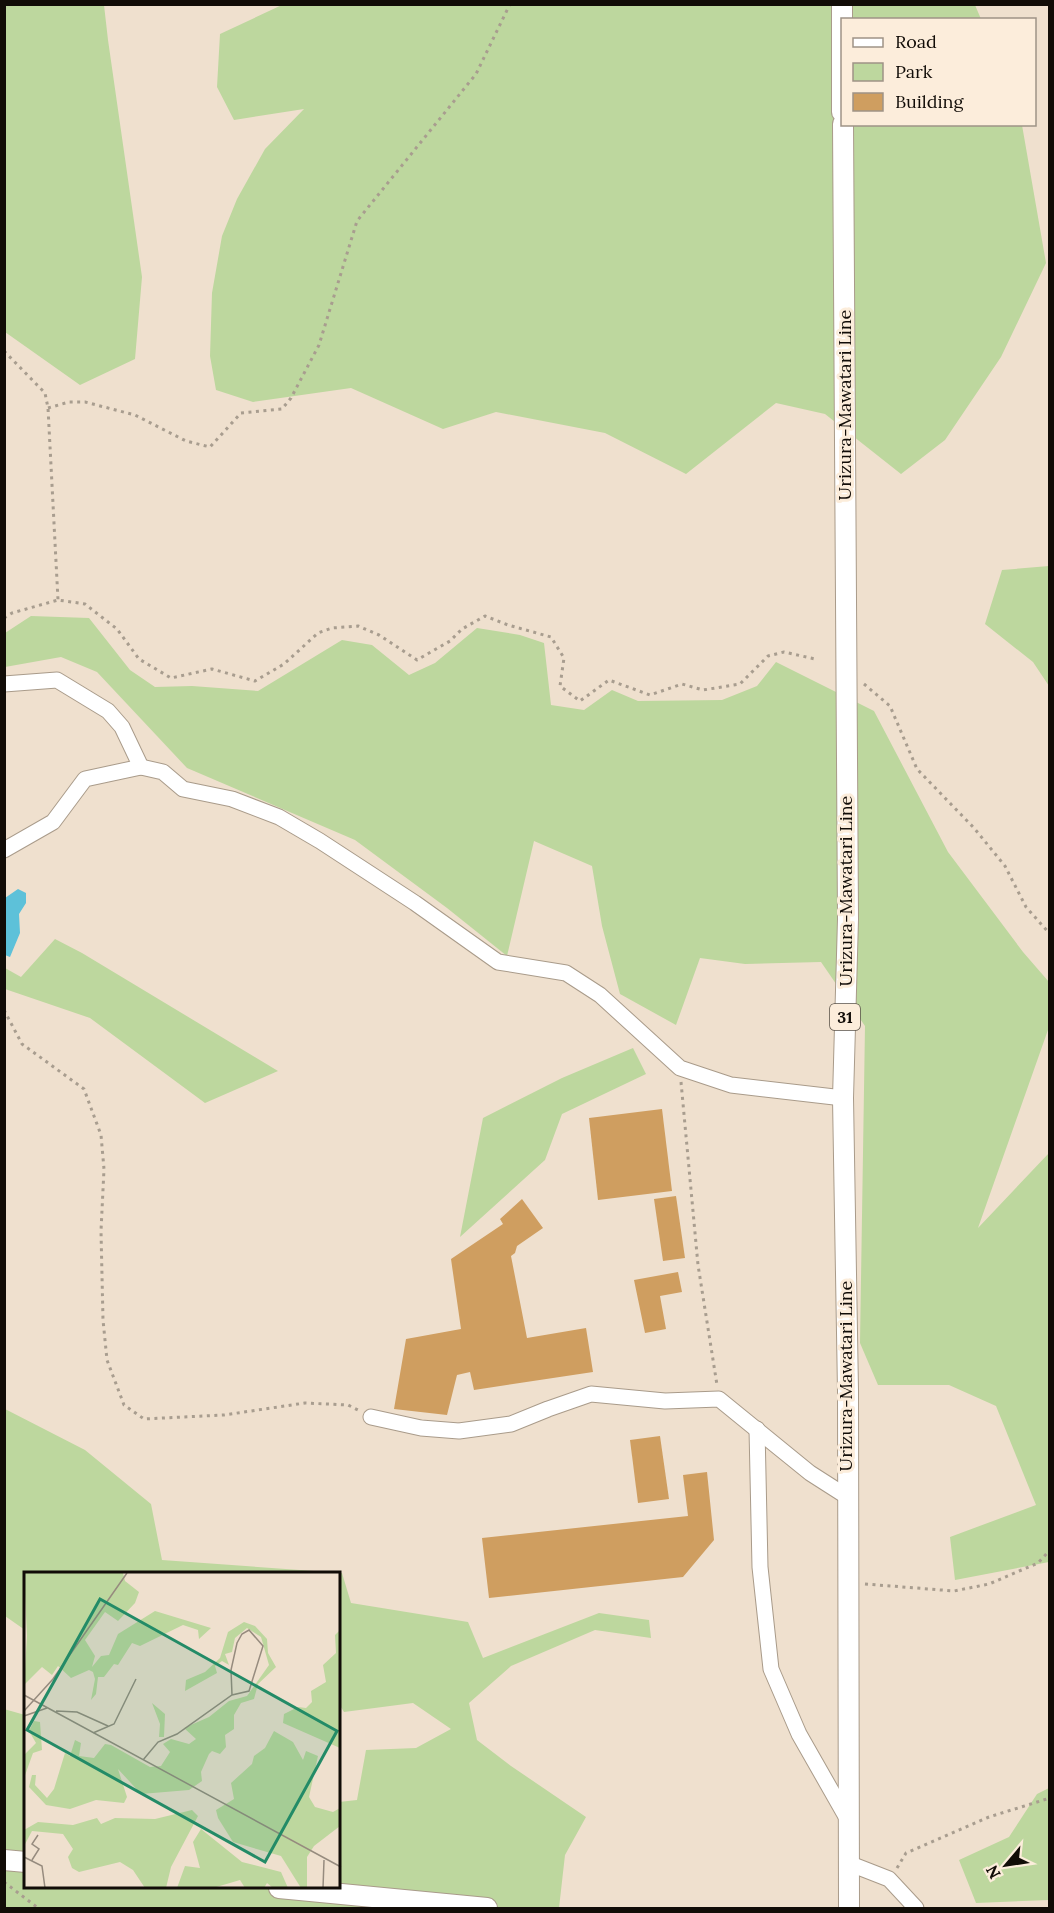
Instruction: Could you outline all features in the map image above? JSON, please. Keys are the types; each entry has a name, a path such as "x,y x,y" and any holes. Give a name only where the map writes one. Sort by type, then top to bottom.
{"main road":[{"name":"Urizura-Mawatari Line","path":"843,126 848,919 843,1098 848,1391 846,1496 849,1908"},
{"path":"4,1860 24,1862"},
{"path":"299,1889 487,1908"}],"street":[{"path":"4,684 57,680 108,711 122,727 141,767"},
{"path":"4,850 53,822 85,779 141,767 163,772 183,789 232,799 279,817 415,903 498,962 567,973 600,995 680,1068 731,1085 843,1098"},
{"path":"371,1417 421,1428 459,1431 511,1424 591,1394 665,1401 719,1399 810,1473 846,1496"},
{"path":"757,1429 760,1567 771,1669 799,1734 848,1820"},
{"path":"848,1863 890,1880 916,1908"}],"path":[{"path":"48,408 69,402 85,402 135,415 186,441 210,447 241,413 282,409 291,398 319,345 357,221 476,74 510,4"},
{"path":"4,351 45,393 48,408 58,600"},
{"path":"4,618 12,613 58,600 85,604 117,628 139,659 171,678 212,669 255,681 284,664 318,633 332,628 358,626 379,635 417,660 450,641 462,629 485,615 508,625 551,637 564,658 560,686 580,701 609,681 650,695 682,684 703,690 741,684 768,656 784,652 815,659"},
{"path":"864,684 890,706 916,769 974,828 1005,866 1026,907 1050,934"},
{"path":"4,1010 22,1044 84,1089 101,1135 104,1169 101,1231 103,1320 107,1360 124,1405 144,1419 224,1415 305,1402 348,1406 371,1417"},
{"path":"680,1068 698,1265 719,1399"},
{"path":"848,1582 954,1592 989,1584 1038,1563 1050,1550"},
{"path":"890,1880 906,1853 989,1817 1050,1798"},
{"path":"4,1882 38,1908"}],"green space":[{"path":"5,4 104,5 142,277 135,359 80,385 5,332"},
{"path":"284,4 975,5 981,18 841,18 841,126 1022,126 1046,263 1001,357 945,440 901,474 825,414 776,403 686,474 605,433 496,412 443,429 351,388 253,402 216,390 210,356 212,293 222,236 237,199 265,149 304,109 234,120 217,87 220,34"},
{"path":"1050,566 1049,686 1033,662 985,624 1002,570"},
{"path":"31,616 89,618 130,670 155,687 192,686 258,691 342,640 372,645 409,675 435,663 477,628 520,635 544,643 551,705 584,710 612,690 638,701 722,700 757,686 776,662 874,711 948,852 1023,952 1049,982 1049,1027 978,1228 1049,1153 1049,1562 955,1580 950,1537 1036,1505 996,1406 949,1385 878,1385 860,1343 865,1026 821,962 745,964 700,958 676,1025 620,994 602,926 592,866 534,841 507,956 355,840 187,768 97,672 61,657 5,667 5,633"},
{"path":"55,939 278,1071 205,1103 90,1018 5,989 5,968 21,977"},
{"path":"633,1048 646,1074 562,1114 545,1160 460,1237 483,1118 562,1078"},
{"path":"5,1409 85,1450 151,1504 162,1560 328,1572 24,1572 24,1629 5,1616"},
{"path":"340,1573 342,1573 351,1603 468,1622 483,1658 599,1613 649,1620 651,1638 595,1630 511,1666 469,1703 477,1740 586,1817 565,1855 559,1908 5,1908 4,1709 24,1715 24,1889 340,1889 340,1802 357,1800 366,1750 416,1748 451,1729 413,1703 344,1712 340,1706"},
{"path":"1049,1788 1049,1900 976,1903 959,1860 1009,1837 1037,1794"}],"water":[{"path":"18,889 26,893 26,903 19,914 20,933 10,957 5,955 5,898"}],"building":[{"path":"662,1109 672,1191 598,1200 589,1118"},
{"path":"676,1196 685,1258 663,1261 654,1199"},
{"path":"522,1199 543,1228 517,1246 515,1253 511,1256 527,1338 586,1328 593,1372 474,1390 470,1372 457,1375 447,1415 394,1409 406,1339 461,1329 451,1259 503,1224 500,1219"},
{"path":"678,1272 682,1292 660,1296 666,1329 645,1333 634,1280"},
{"path":"660,1436 669,1499 638,1503 630,1440"},
{"path":"707,1472 714,1540 683,1577 489,1598 482,1538 688,1516 683,1475"}]}
